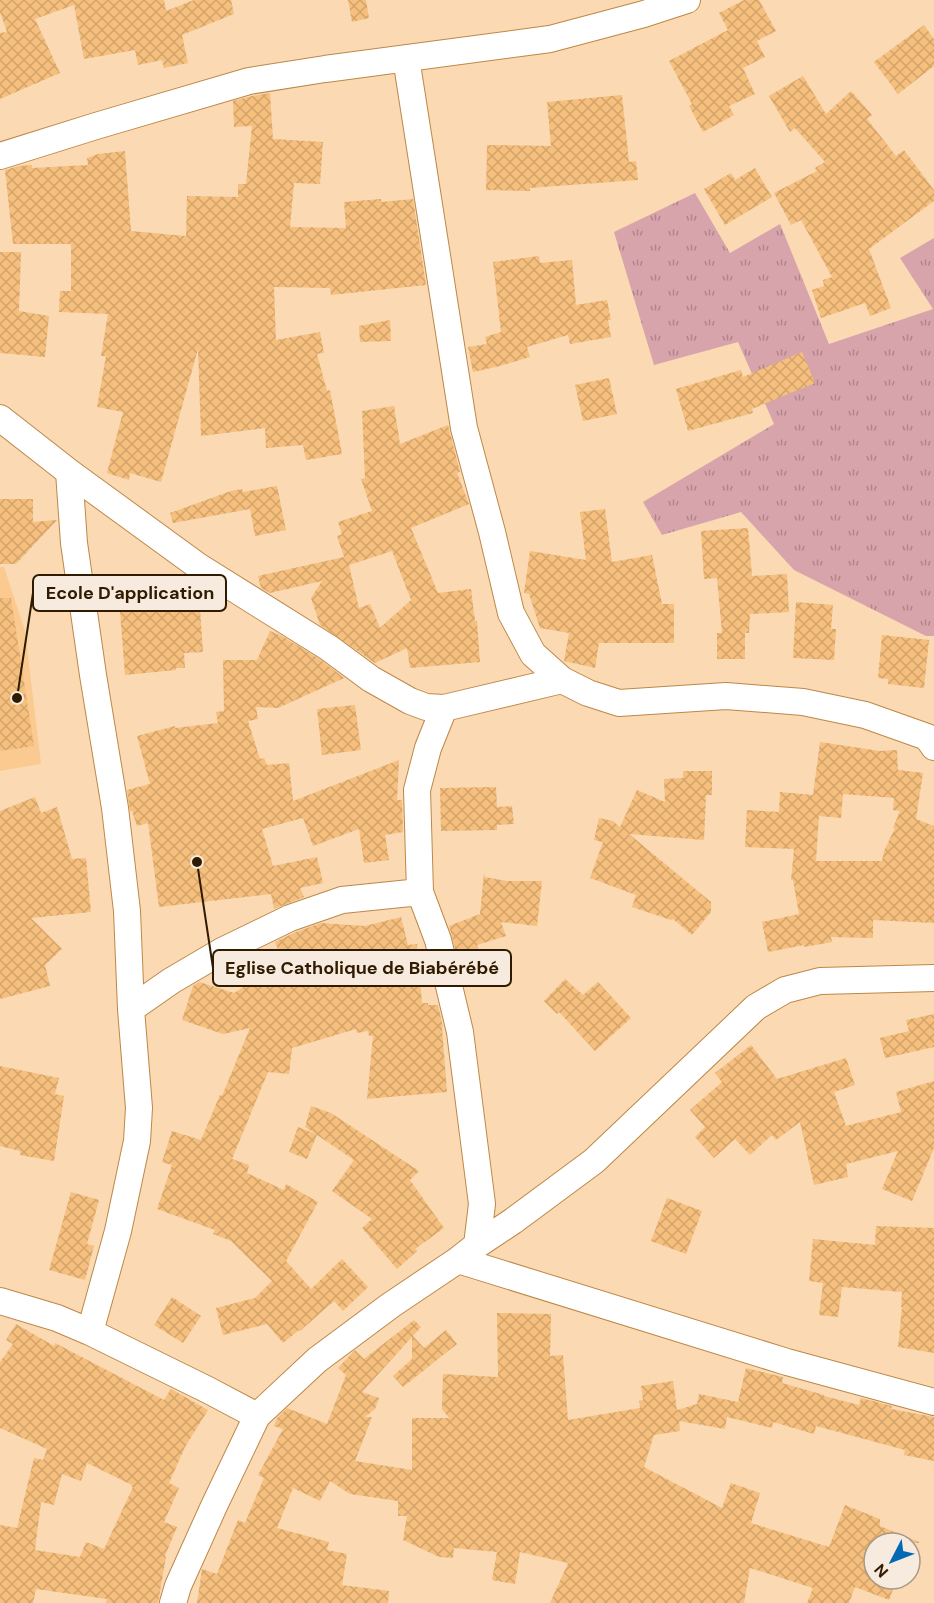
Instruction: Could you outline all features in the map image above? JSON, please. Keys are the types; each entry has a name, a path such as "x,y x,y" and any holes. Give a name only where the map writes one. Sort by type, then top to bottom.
{"street":[{"path":"0,156 249,81 550,39 687,0"},
{"path":"406,58 464,428 511,613 533,654 562,681 588,693 619,703 726,696 802,702 865,715 932,741"},
{"path":"0,418 69,472 198,566 329,648 371,679 410,701 426,707 444,708 562,681"},
{"path":"69,472 74,543 115,808 127,911 131,1009 139,1108 137,1141 118,1231 90,1332"},
{"path":"444,708 428,748 417,790 420,892 438,940 460,1032 482,1204 468,1252"},
{"path":"131,1009 171,981 222,951 290,918 342,900 420,892"},
{"path":"173,1603 178,1586 257,1416 317,1360 594,1161 756,1007 785,990 820,981 934,978"},
{"path":"468,1252 787,1362 934,1402"},
{"path":"0,1300 57,1318 90,1332 257,1416"}],"shaded area":[{"path":"0,567 4,567 25,631 41,764 0,771"}],"green space":[{"path":"695,193 730,253 780,224 829,344 933,309 900,258 934,238 934,636 926,636 794,570 741,512 662,535 643,502 774,424 738,342 654,365 614,232"}],"building":[{"path":"0,0 164,0 166,11 194,0 231,0 234,14 182,35 188,63 164,68 162,60 138,65 135,50 84,59 74,5 35,19 60,73 0,99 0,33 7,32 0,12"},
{"path":"348,0 366,0 369,18 352,22"},
{"path":"744,0 759,0 776,31 757,41 765,57 743,68 755,94 729,106 734,115 703,132 689,106 692,104 669,61 728,30 719,13"},
{"path":"924,25 934,39 934,66 898,94 874,62"},
{"path":"803,76 826,114 851,91 872,115 867,119 896,156 904,150 934,190 934,201 869,249 891,308 870,316 865,303 821,318 812,290 824,286 823,280 832,277 801,220 791,225 774,193 817,171 815,168 825,162 795,128 790,132 769,96"},
{"path":"270,93 273,139 323,142 320,184 294,183 290,227 346,228 344,202 413,199 426,285 331,295 330,288 274,287 276,340 320,332 324,353 317,354 327,391 330,390 342,454 306,460 303,445 266,448 265,428 201,436 198,349 161,482 130,473 129,480 107,473 123,412 97,407 106,356 101,356 108,314 59,312 60,291 71,291 71,244 13,244 5,170 32,165 32,168 88,165 87,158 98,154 125,151 131,231 186,236 187,196 238,197 238,184 246,184 252,126 234,127 233,101"},
{"path":"622,95 629,162 636,161 638,180 530,188 530,191 486,190 487,145 551,146 547,102"},
{"path":"755,168 772,197 725,225 704,189 731,173 735,180"},
{"path":"0,252 21,252 19,311 49,316 45,357 0,353"},
{"path":"539,256 540,263 572,260 576,305 607,300 611,320 608,320 611,337 570,344 568,335 527,347 530,357 473,372 468,347 487,344 485,337 501,332 493,262"},
{"path":"390,320 391,341 360,342 359,326"},
{"path":"802,352 815,383 752,409 753,413 688,431 676,389 741,370 743,377"},
{"path":"609,378 617,414 583,421 575,385"},
{"path":"394,406 400,444 448,425 460,472 457,473 469,504 411,528 438,593 471,589 475,621 477,621 480,662 410,668 407,648 375,663 320,625 311,598 322,581 270,593 261,588 258,576 344,557 337,536 342,534 338,522 372,511 361,479 365,478 362,411","holes":["392,551 411,600 380,628 370,604 359,608 349,565"]},
{"path":"277,486 286,530 255,536 250,509 173,523 170,513 231,491 242,489 243,492"},
{"path":"0,499 33,499 33,522 57,520 16,564 0,564"},
{"path":"605,509 612,562 652,555 662,604 674,604 674,643 599,643 595,668 564,661 569,633 540,628 529,594 524,593 530,551 586,560 580,512"},
{"path":"748,528 752,576 787,574 789,612 750,614 749,633 745,633 745,659 717,659 717,633 722,633 717,578 704,579 701,531"},
{"path":"0,598 11,598 34,746 0,751"},
{"path":"167,602 168,609 200,608 203,652 184,653 185,668 125,675 120,612 144,611 143,603"},
{"path":"796,602 833,605 831,629 836,629 834,660 793,658"},
{"path":"270,631 321,660 344,678 278,708 256,707 258,719 248,721 260,759 264,758 267,765 289,763 293,801 399,760 397,800 402,800 403,832 385,835 389,860 364,863 359,829 313,846 303,818 262,829 273,866 317,857 323,883 300,888 304,897 274,909 271,894 159,907 148,823 137,826 132,811 130,811 127,790 150,784 137,736 175,726 175,728 218,723 216,712 224,711 223,660 257,660"},
{"path":"882,635 929,640 924,688 888,684 888,679 878,678"},
{"path":"355,705 361,750 322,755 317,709"},
{"path":"820,742 880,751 897,750 898,770 923,773 916,819 934,826 934,923 873,920 873,938 831,937 832,942 768,952 762,922 799,914 793,880 791,880 794,849 745,847 747,810 779,812 780,792 813,795","holes":["843,794 894,798 893,810 900,811 882,861 816,861 819,816 841,818"]},
{"path":"683,771 712,771 712,795 706,795 704,840 629,834 711,902 711,912 692,935 673,919 632,907 636,895 590,878 603,842 594,840 599,818 613,821 620,827 637,790 665,802 664,779 683,778"},
{"path":"496,787 497,807 512,806 514,824 497,825 497,830 441,831 440,788"},
{"path":"35,797 41,813 57,807 72,859 86,858 91,912 31,918 62,949 45,965 50,986 0,999 0,811"},
{"path":"484,873 485,877 507,881 542,881 537,926 501,922 506,936 477,945 480,952 458,960 449,926 480,914"},
{"path":"401,917 408,945 417,944 422,1003 438,1005 443,1027 447,1092 367,1099 373,1036 369,1036 368,1031 357,1033 356,1029 292,1048 289,1074 268,1072 232,1159 249,1165 247,1173 284,1190 286,1184 318,1202 286,1261 311,1289 342,1259 368,1287 343,1311 334,1301 283,1343 267,1324 223,1335 216,1308 255,1298 272,1281 231,1241 213,1234 215,1230 157,1209 172,1165 162,1162 172,1131 201,1140 250,1028 223,1034 182,1020 193,986 199,982 234,993 283,962 275,942 296,932 321,923 365,926"},
{"path":"565,979 583,995 598,982 631,1018 595,1051 559,1012 557,1014 544,1001"},
{"path":"934,1014 934,1047 885,1058 880,1038 909,1031 906,1020"},
{"path":"751,1045 777,1079 846,1058 855,1085 834,1092 846,1126 901,1112 896,1092 934,1081 934,1148 912,1201 882,1189 898,1151 846,1164 848,1177 814,1185 800,1122 776,1140 772,1135 750,1155 735,1139 714,1158 695,1137 705,1127 690,1110 722,1082 715,1073"},
{"path":"0,1066 59,1078 55,1094 64,1096 54,1161 20,1155 20,1151 0,1146"},
{"path":"311,1106 331,1113 419,1171 410,1180 444,1228 415,1249 417,1251 397,1269 362,1228 372,1219 332,1191 354,1160 317,1135 307,1159 289,1152 298,1127 316,1134 305,1127"},
{"path":"71,1192 99,1200 87,1244 94,1246 85,1280 49,1270"},
{"path":"667,1198 702,1211 686,1254 651,1241"},
{"path":"876,1226 934,1228 934,1353 898,1347 902,1292 842,1287 838,1317 819,1315 823,1283 809,1281 813,1239 875,1245"},
{"path":"172,1297 201,1316 183,1343 154,1325"},
{"path":"497,1313 551,1314 550,1356 563,1355 568,1420 640,1408 639,1401 643,1400 641,1386 673,1381 677,1410 697,1404 699,1394 738,1402 746,1368 783,1377 782,1383 824,1396 859,1405 861,1398 892,1406 891,1409 934,1417 934,1461 904,1455 905,1450 816,1426 814,1434 773,1422 772,1428 727,1417 725,1429 679,1421 680,1431 654,1435 644,1467 722,1508 731,1483 760,1493 751,1523 829,1547 845,1505 880,1519 880,1526 892,1531 862,1531 862,1590 855,1587 849,1603 807,1603 813,1588 750,1568 744,1603 550,1603 568,1563 520,1552 515,1584 492,1580 497,1552 454,1548 453,1558 439,1557 403,1540 407,1516 398,1516 398,1501 350,1494 330,1481 320,1501 293,1488 277,1528 329,1542 327,1550 347,1554 342,1585 389,1591 388,1603 197,1603 202,1569 217,1574 238,1520 245,1523 264,1478 258,1475 283,1429 274,1426 277,1418 287,1408 327,1424 346,1375 338,1368 355,1350 364,1359 414,1320 421,1327 413,1336 424,1348 446,1330 457,1344 403,1387 393,1376 412,1359 412,1337 362,1392 379,1398 375,1409 365,1417 372,1417 355,1461 412,1470 412,1418 449,1418 442,1409 443,1374 498,1377"},
{"path":"16,1324 54,1346 55,1343 164,1400 171,1389 208,1410 185,1447 169,1483 179,1488 164,1522 177,1527 165,1556 158,1603 106,1603 107,1599 36,1589 33,1603 0,1603 0,1525 17,1528 34,1458 43,1460 47,1449 0,1428 0,1362 13,1344 6,1340","holes":["87,1463 132,1485 104,1549 86,1542 80,1557 35,1550 41,1502 54,1505 62,1474 81,1481"]},
{"path":"865,1591 892,1591 889,1600"}],"place":[{"name":"Ecole D'application","path":"17,698"},
{"name":"Eglise Catholique de Biabérébé","path":"197,862"}]}
